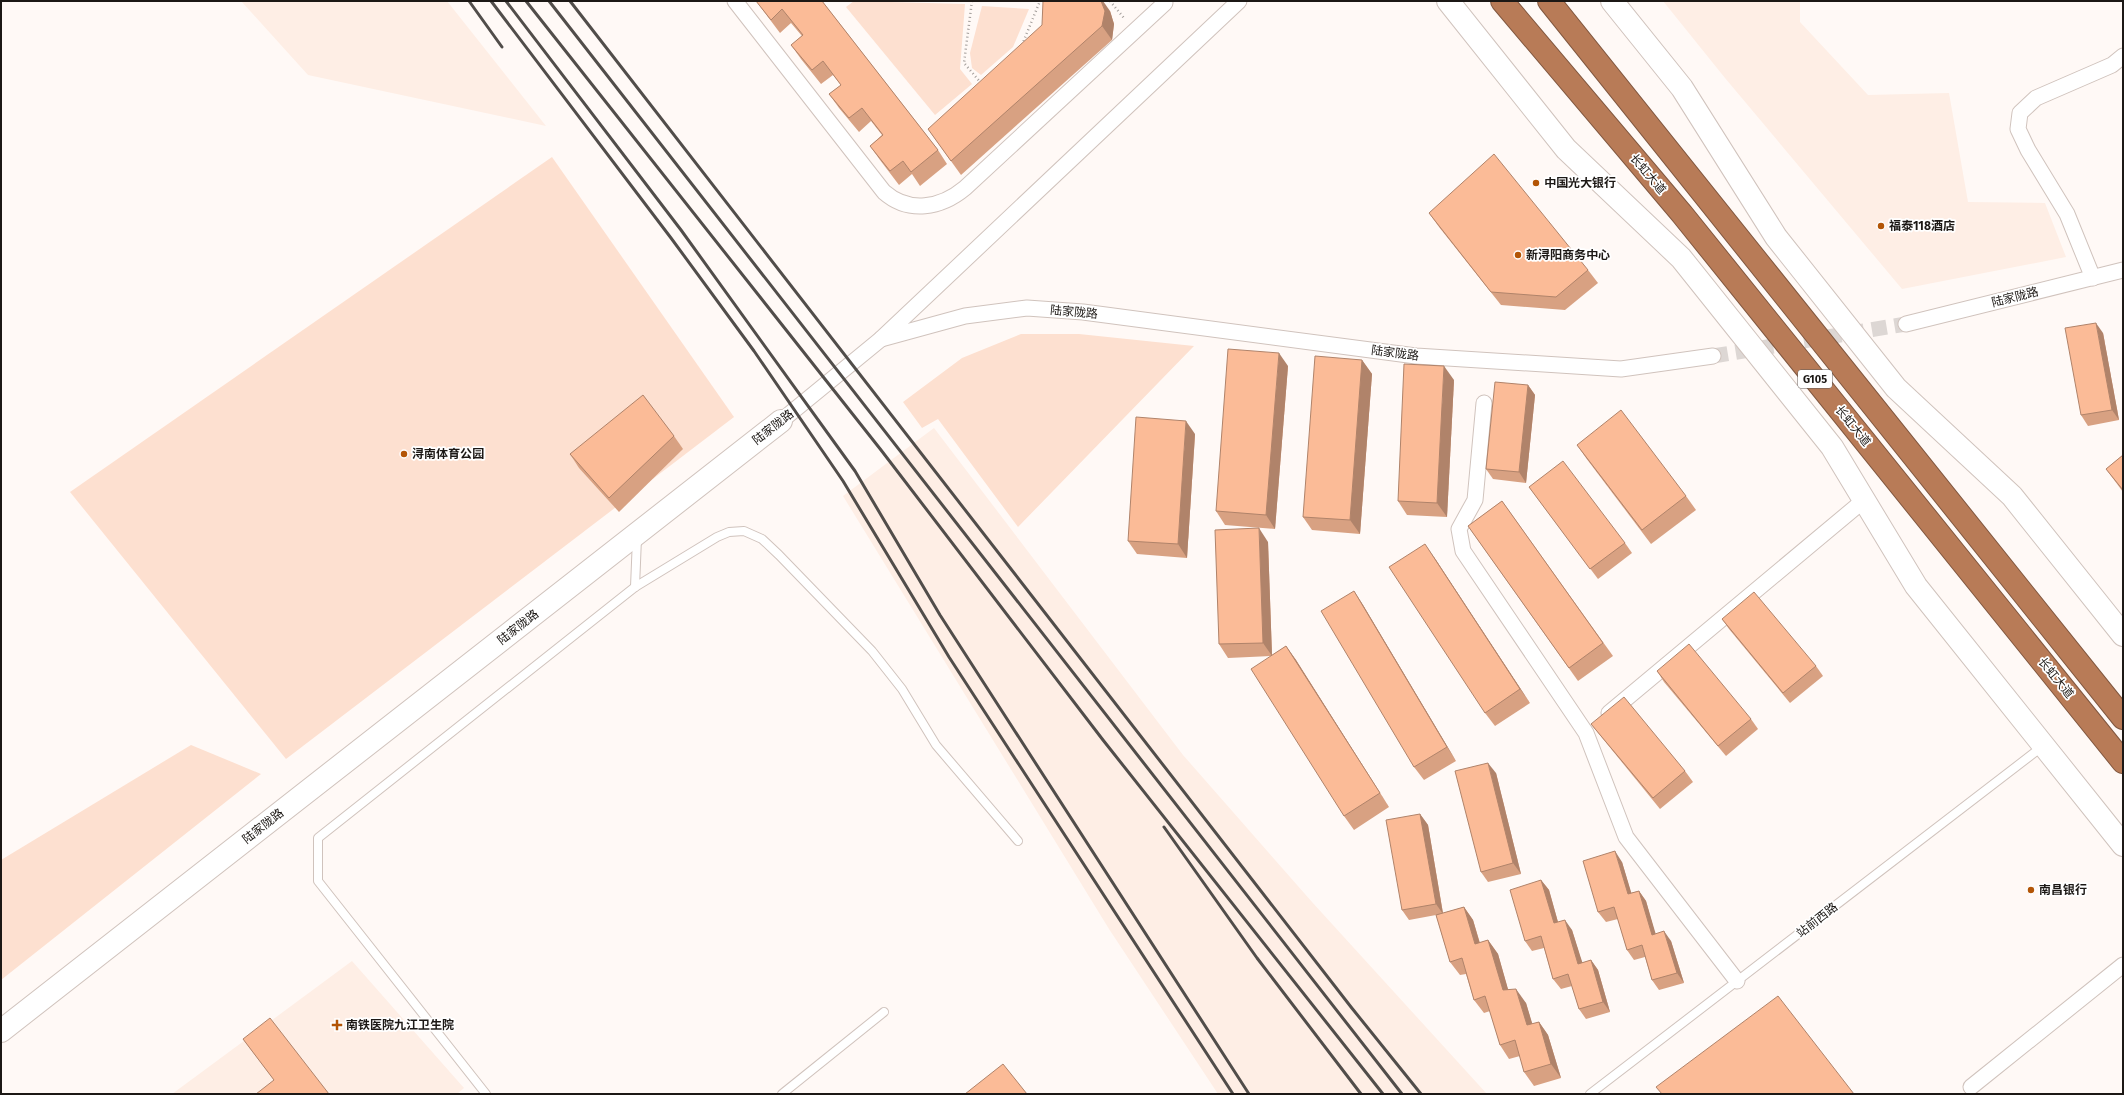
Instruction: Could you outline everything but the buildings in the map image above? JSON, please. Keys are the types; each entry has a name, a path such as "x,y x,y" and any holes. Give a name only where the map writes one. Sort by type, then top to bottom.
{"highway":[{"name":"长虹大道","path":"1502,1 1682,214 2123,762"},
{"name":"G105","path":"1549,1 2123,718"}],"street":[{"path":"735,1 884,192 893,200 908,205 924,206 945,202 954,197 1165,3 1163,1"},
{"path":"881,338 1239,1"},
{"path":"1448,1 1566,149 1681,258 1832,447 1916,586 2123,845"},
{"path":"1612,1 1682,88 1776,237 1896,388 2012,496 2123,635"},
{"path":"2093,278 2068,214 2018,129 2020,113 2036,98 2112,65 2123,56"},
{"name":"陆家陇路","path":"1906,324 2123,270"},
{"name":"陆家陇路","path":"1,1031 781,421 881,338 965,316 1027,308 1083,312 1416,356 1621,369 1713,356"},
{"path":"1484,403 1475,500 1459,529 1463,551 1586,733 1626,837 1737,981"},
{"path":"1586,733 1864,501"},
{"path":"1971,1087 2123,964"}],"lane":[{"path":"486,1094 318,881 318,838 634,587 717,537 729,532 744,531 762,539 872,651 902,689 936,745 1018,841"},
{"path":"634,587 637,534"},
{"name":"站前西路","path":"1590,1094 2043,745"},
{"path":"782,1094 884,1012"}],"path":[{"path":"972,1 964,63 981,83"},
{"path":"1020,51 1040,1"},
{"path":"1110,1 1134,31"},
{"path":"975,88 987,78"}],"shaded area":[{"path":"241,1 447,1 546,126 308,75"},
{"path":"854,1 965,4 960,69 972,84 935,115 846,7"},
{"path":"1663,1 1800,1 1800,22 1868,95 1949,93 1968,202 2045,203 2066,257 1902,289 1725,78"},
{"path":"982,6 1029,9 1013,47 981,75 972,68 970,53"},
{"name":"浔南体育公园","path":"552,157 734,417 286,759 70,492"},
{"path":"1021,334 1079,334 1194,346 1018,527 938,419 922,428 903,402 962,358"},
{"path":"934,428 1183,755 1312,902 1487,1094 1218,1094 1109,929 843,496"},
{"path":"191,745 261,774 1,980 1,860"},
{"name":"南铁医院九江卫生院","path":"352,961 464,1088 457,1094 172,1094"}],"tunnel":[{"path":"1713,356 1906,324"}],"railway":[{"path":"469,1 502,47"},
{"path":"491,1 671,238 754,351 843,481 949,657 1233,1094"},
{"path":"506,1 681,230 855,471 940,615 1249,1094"},
{"path":"526,1 881,450 1103,740 1383,1094"},
{"path":"549,1 1402,1094"},
{"path":"570,1 1351,1007 1421,1094"},
{"path":"1164,827 1257,958 1361,1094"}],"place":[{"name":"中国光大银行","path":"1536,183"},
{"name":"福泰118酒店","path":"1881,226"},
{"name":"新浔阳商务中心","path":"1518,255"},
{"name":"浔南体育公园","path":"404,454"},
{"name":"南昌银行","path":"2031,890"},
{"name":"南铁医院九江卫生院","path":"337,1025"}]}
